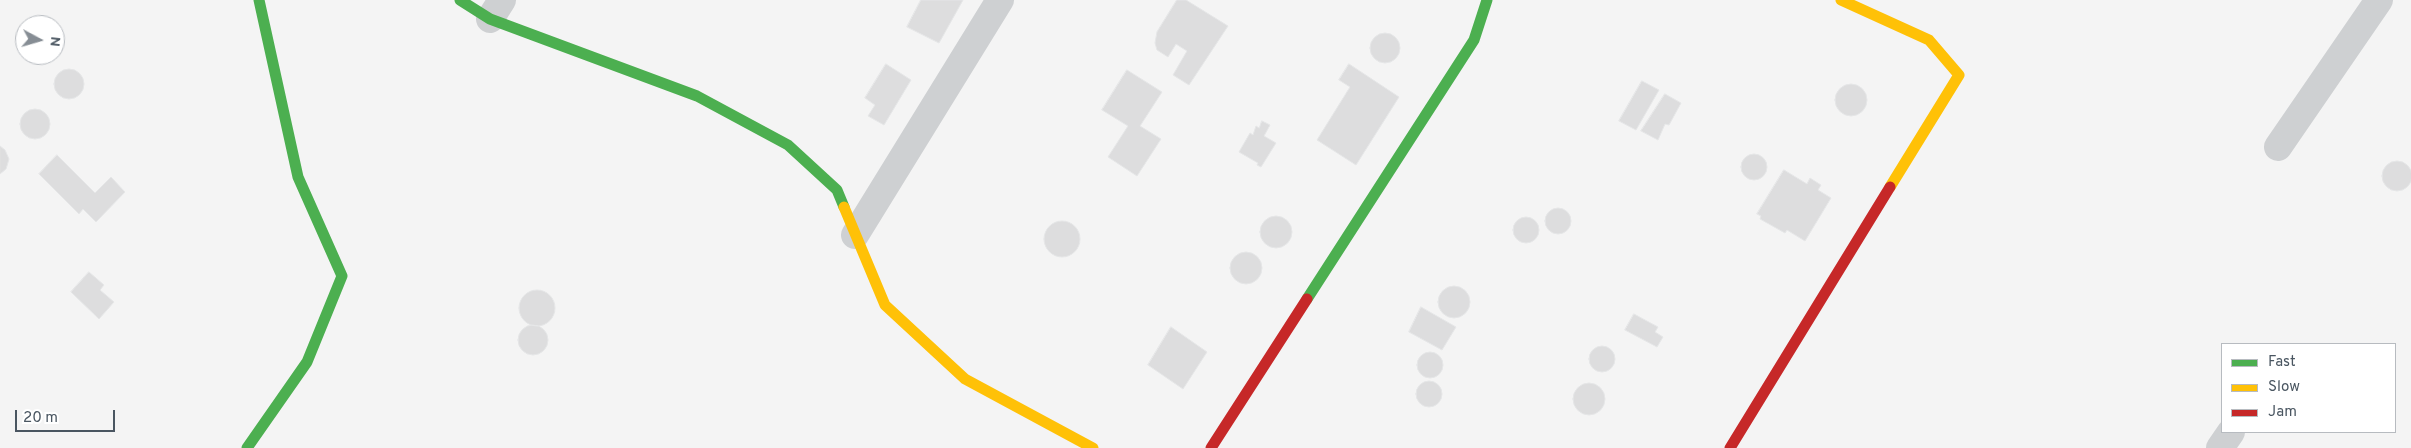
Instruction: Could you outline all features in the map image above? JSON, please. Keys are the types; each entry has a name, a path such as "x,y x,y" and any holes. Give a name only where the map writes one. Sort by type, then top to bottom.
{"street":[{"path":"247,448 307,362 342,276 298,177 259,0"},
{"path":"460,0 496,9 697,96 776,137 837,190 885,305 965,379 1093,448"},
{"path":"855,235 1000,0"},
{"path":"1211,448 1474,40 1487,0"},
{"path":"1730,448 1959,75 1929,40 1841,0"},
{"path":"2278,147 2379,0"},
{"path":"2220,448 2230,433"}],"building":[{"path":"921,0 963,0 939,43 907,27"},
{"path":"1177,0 1186,0 1228,26 1189,85 1173,75 1187,51 1176,44 1168,57 1157,50 1155,43 1157,32"},
{"path":"1385,33 1396,37 1400,48 1396,59 1385,63 1374,59 1370,48 1374,37"},
{"path":"886,64 911,80 884,125 868,116 875,105 865,98"},
{"path":"1349,64 1399,97 1356,165 1317,140 1350,87 1339,80"},
{"path":"69,69 80,73 84,84 80,95 69,99 58,95 54,84 58,73"},
{"path":"1127,70 1162,92 1140,126 1161,139 1137,176 1108,157 1128,126 1102,110"},
{"path":"1642,81 1659,90 1636,130 1619,121"},
{"path":"1851,84 1862,89 1867,100 1862,111 1851,116 1840,111 1835,100 1840,89"},
{"path":"1665,94 1681,103 1669,125 1665,124 1658,140 1641,131"},
{"path":"35,109 46,113 50,124 46,135 35,139 24,135 20,124 24,113"},
{"path":"1262,121 1270,125 1264,136 1276,143 1261,167 1257,165 1258,163 1239,152 1250,133 1253,135 1256,126 1259,128"},
{"path":"0,146 5,150 9,159 6,169 0,174"},
{"path":"1754,154 1763,158 1767,167 1763,176 1754,180 1745,176 1741,167 1745,158"},
{"path":"57,155 95,193 111,177 125,192 96,222 83,209 79,214 39,174"},
{"path":"2397,161 2403,162 2411,170 2411,182 2403,190 2397,191 2391,190 2383,182 2382,176 2383,170 2391,162"},
{"path":"1784,170 1807,184 1810,178 1821,185 1818,190 1831,198 1805,241 1787,230 1785,233 1760,219 1761,216 1757,214"},
{"path":"1558,208 1567,212 1571,221 1567,230 1558,234 1549,230 1545,221 1549,212"},
{"path":"1276,216 1287,221 1292,232 1287,243 1276,248 1265,243 1260,232 1265,221"},
{"path":"1526,217 1535,221 1539,230 1535,239 1526,243 1517,239 1513,230 1517,221"},
{"path":"1062,221 1069,222 1075,226 1079,232 1079,246 1075,252 1069,256 1062,257 1055,256 1049,252 1045,246 1044,239 1045,232 1049,226 1055,222"},
{"path":"1246,252 1257,257 1262,268 1257,279 1246,284 1235,279 1230,268 1235,257"},
{"path":"89,272 104,285 100,290 114,302 99,319 71,292"},
{"path":"1454,286 1465,291 1470,302 1465,313 1454,318 1443,313 1438,302 1443,291"},
{"path":"537,290 544,291 550,295 554,301 554,315 550,321 544,325 537,326 530,325 524,321 520,315 519,308 520,301 524,295 530,291"},
{"path":"1421,307 1456,327 1442,350 1409,332"},
{"path":"1634,314 1658,327 1655,332 1663,337 1657,347 1625,330"},
{"path":"533,325 544,329 548,340 544,351 533,355 522,351 518,340 522,329"},
{"path":"1171,327 1207,352 1183,389 1148,365"},
{"path":"1602,346 1611,350 1615,359 1611,368 1602,372 1593,368 1589,359 1593,350"},
{"path":"1430,352 1439,356 1443,365 1439,374 1430,378 1421,374 1417,365 1421,356"},
{"path":"1429,381 1438,385 1442,394 1438,403 1429,407 1420,403 1416,394 1420,385"},
{"path":"1589,383 1600,388 1605,399 1600,410 1589,415 1578,410 1573,399 1578,388"}],"traffic: fast":[{"path":"247,448 307,362 342,276 298,177 259,0"},
{"path":"460,0 490,19 697,96 788,145 837,190 844,207"},
{"path":"1307,299 1474,40 1487,0"}],"traffic: slow":[{"path":"1841,0 1929,40 1959,75 1890,187"},
{"path":"844,207 885,305 965,379 1093,448"}],"traffic: jam":[{"path":"1730,448 1890,187"},
{"path":"1211,448 1307,299"}]}
